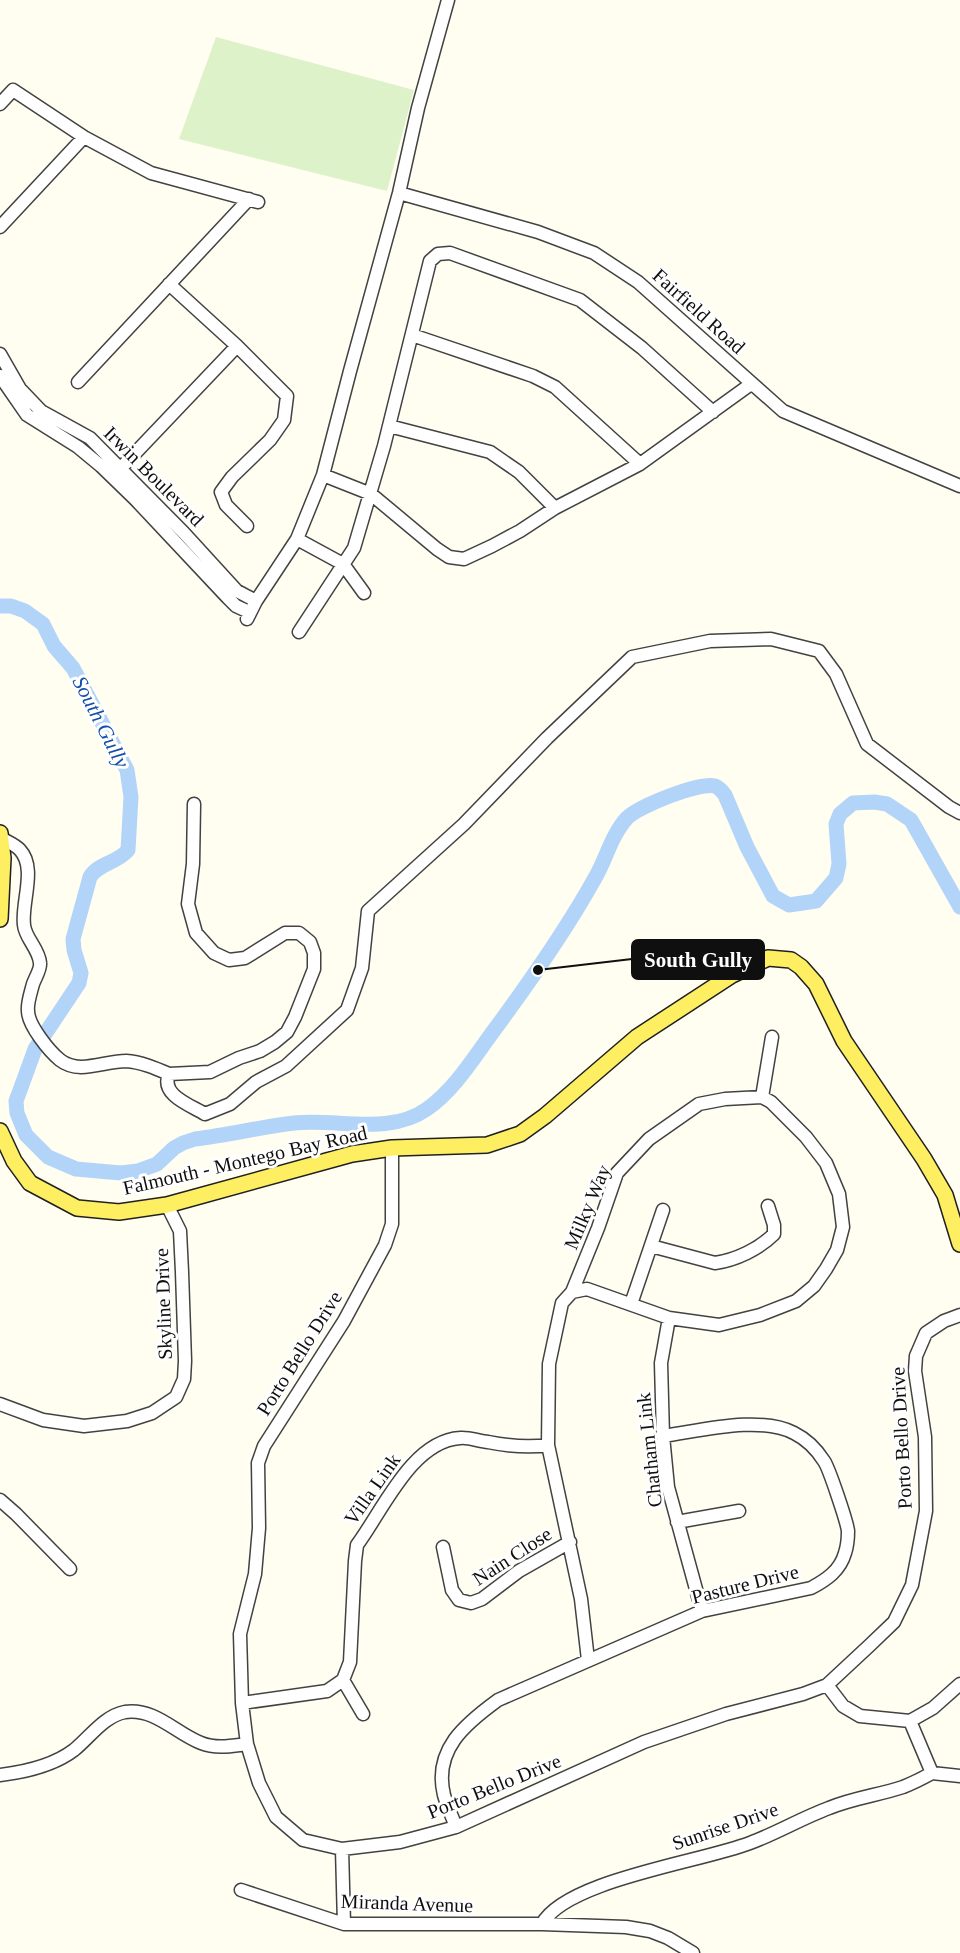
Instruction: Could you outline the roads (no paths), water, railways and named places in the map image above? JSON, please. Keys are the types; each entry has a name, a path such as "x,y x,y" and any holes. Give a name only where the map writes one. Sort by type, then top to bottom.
{"main road":[{"path":"0,833 3,858 0,919"},
{"name":"Falmouth - Montego Bay Road","path":"0,1131 14,1161 30,1183 77,1208 119,1212 167,1205 352,1154 392,1148 487,1145 520,1134 545,1116 637,1036 732,975 768,958 791,960 801,967 816,984 844,1041 945,1195 960,1244"}],"street":[{"path":"256,601 297,539 323,476 448,0"},
{"path":"0,104 13,90 84,136 151,173 254,200 169,285 78,382"},
{"path":"0,227 84,136"},
{"name":"Fairfield Road","path":"399,193 538,232 594,253 638,282 783,411 960,486"},
{"path":"298,632 354,548 390,426 430,261 438,254 450,253 580,300 642,348 713,412"},
{"path":"169,285 237,346 287,396 284,420 270,440 232,477 221,492 226,505 247,526"},
{"path":"412,335 533,376 555,387 640,464"},
{"path":"121,468 237,346"},
{"name":"Irwin Boulevard","path":"2,361 27,398 58,428"},
{"name":"Irwin Boulevard","path":"0,376 27,415 90,438 105,461 180,538 237,591 256,601 248,616 236,606 180,538 121,468 105,461"},
{"path":"323,476 371,494 448,557 464,559 520,531 555,508 640,464 751,384"},
{"path":"390,426 490,452 519,472 555,508"},
{"path":"297,539 343,564 364,593"},
{"path":"169,1074 167,1086 176,1098 205,1114 230,1104 256,1082 286,1066 347,1010 362,968 368,911 464,824 547,738 632,657 710,640 771,639 819,651 836,674 867,744 960,813"},
{"path":"1,838 20,850 27,863 28,886 23,909 24,928 34,945 40,964 28,1012 35,1031 58,1059 68,1065 83,1068 127,1061 140,1063 169,1074 210,1072 275,1042 287,1032 314,969 314,953 310,942 299,933 285,933 245,958 229,960 214,953 196,933 188,904 193,864 194,804"},
{"path":"572,1292 587,1289 669,1318 718,1325 760,1315 796,1301 814,1286 837,1250 843,1227 839,1194 826,1163 806,1137 771,1102 762,1097 772,1037"},
{"name":"Milky Way","path":"588,1660 581,1599 548,1445 549,1364 559,1310 572,1292 617,1173 649,1139 699,1104 762,1097"},
{"name":"Porto Bello Drive","path":"392,1148 392,1224 385,1245 344,1321 264,1446 258,1463 255,1574 240,1634 242,1703 247,1744 259,1783 276,1817 303,1840 342,1849 400,1842 456,1827 644,1742 726,1714 803,1694 826,1685 894,1622 912,1585 926,1511 925,1437 915,1371 916,1356 926,1334 944,1321 960,1315"},
{"name":"Skyline Drive","path":"0,1404 44,1420 84,1426 127,1421 152,1413 176,1397 184,1379 185,1361 182,1272 180,1231 167,1205"},
{"path":"651,1245 715,1263 724,1262 751,1250 774,1234 774,1225 768,1206"},
{"path":"631,1304 663,1209"},
{"name":"Chatham Link","path":"669,1318 661,1363 663,1436 668,1487 702,1611"},
{"name":"Pasture Drive","path":"456,1827 444,1795 441,1773 445,1753 469,1721 498,1700 702,1611 811,1588 826,1580 838,1568 846,1553 848,1530 825,1463 812,1446 795,1433 774,1425 753,1424 663,1436"},
{"name":"Villa Link","path":"343,1680 350,1662 357,1545 419,1456 434,1445 460,1437 507,1446 529,1448 548,1445"},
{"path":"0,1500 70,1569"},
{"path":"676,1522 739,1510"},
{"name":"Nain Close","path":"443,1547 452,1590 459,1600 471,1603 482,1599 519,1571 570,1542"},
{"path":"242,1703 327,1691 336,1687 343,1680 363,1714"},
{"path":"826,1685 843,1706 860,1716 910,1721 933,1707 960,1684"},
{"path":"0,1775 42,1767 72,1751 110,1717 126,1712 142,1712 159,1717 202,1744 224,1747 247,1744"},
{"path":"910,1721 932,1773 960,1776"},
{"name":"Sunrise Drive","path":"542,1924 556,1908 572,1898 627,1876 749,1843 831,1807 905,1786 932,1773"},
{"path":"342,1849 344,1924"},
{"name":"Miranda Avenue","path":"241,1890 344,1924 542,1924"},
{"path":"542,1924 626,1927 650,1931 668,1938 693,1953"}],"waterway":[{"name":"South Gully","path":"0,606 11,606 25,611 43,624 54,646 73,668 127,770 131,797 128,850 119,858 98,869 90,877 73,939 81,973 79,983 35,1049 16,1101 17,1113 26,1135 48,1157 76,1169 121,1173 138,1171 157,1164 174,1148 195,1139 294,1123 380,1124 396,1122 427,1109 463,1074 546,957 595,878 622,824 644,807 683,791 707,786 715,786 721,790 773,896 789,905 816,901 836,878 839,864 836,824 840,814 853,803 887,804 911,820 960,907"}],"place":[{"name":"South Gully","path":"538,970"}]}
